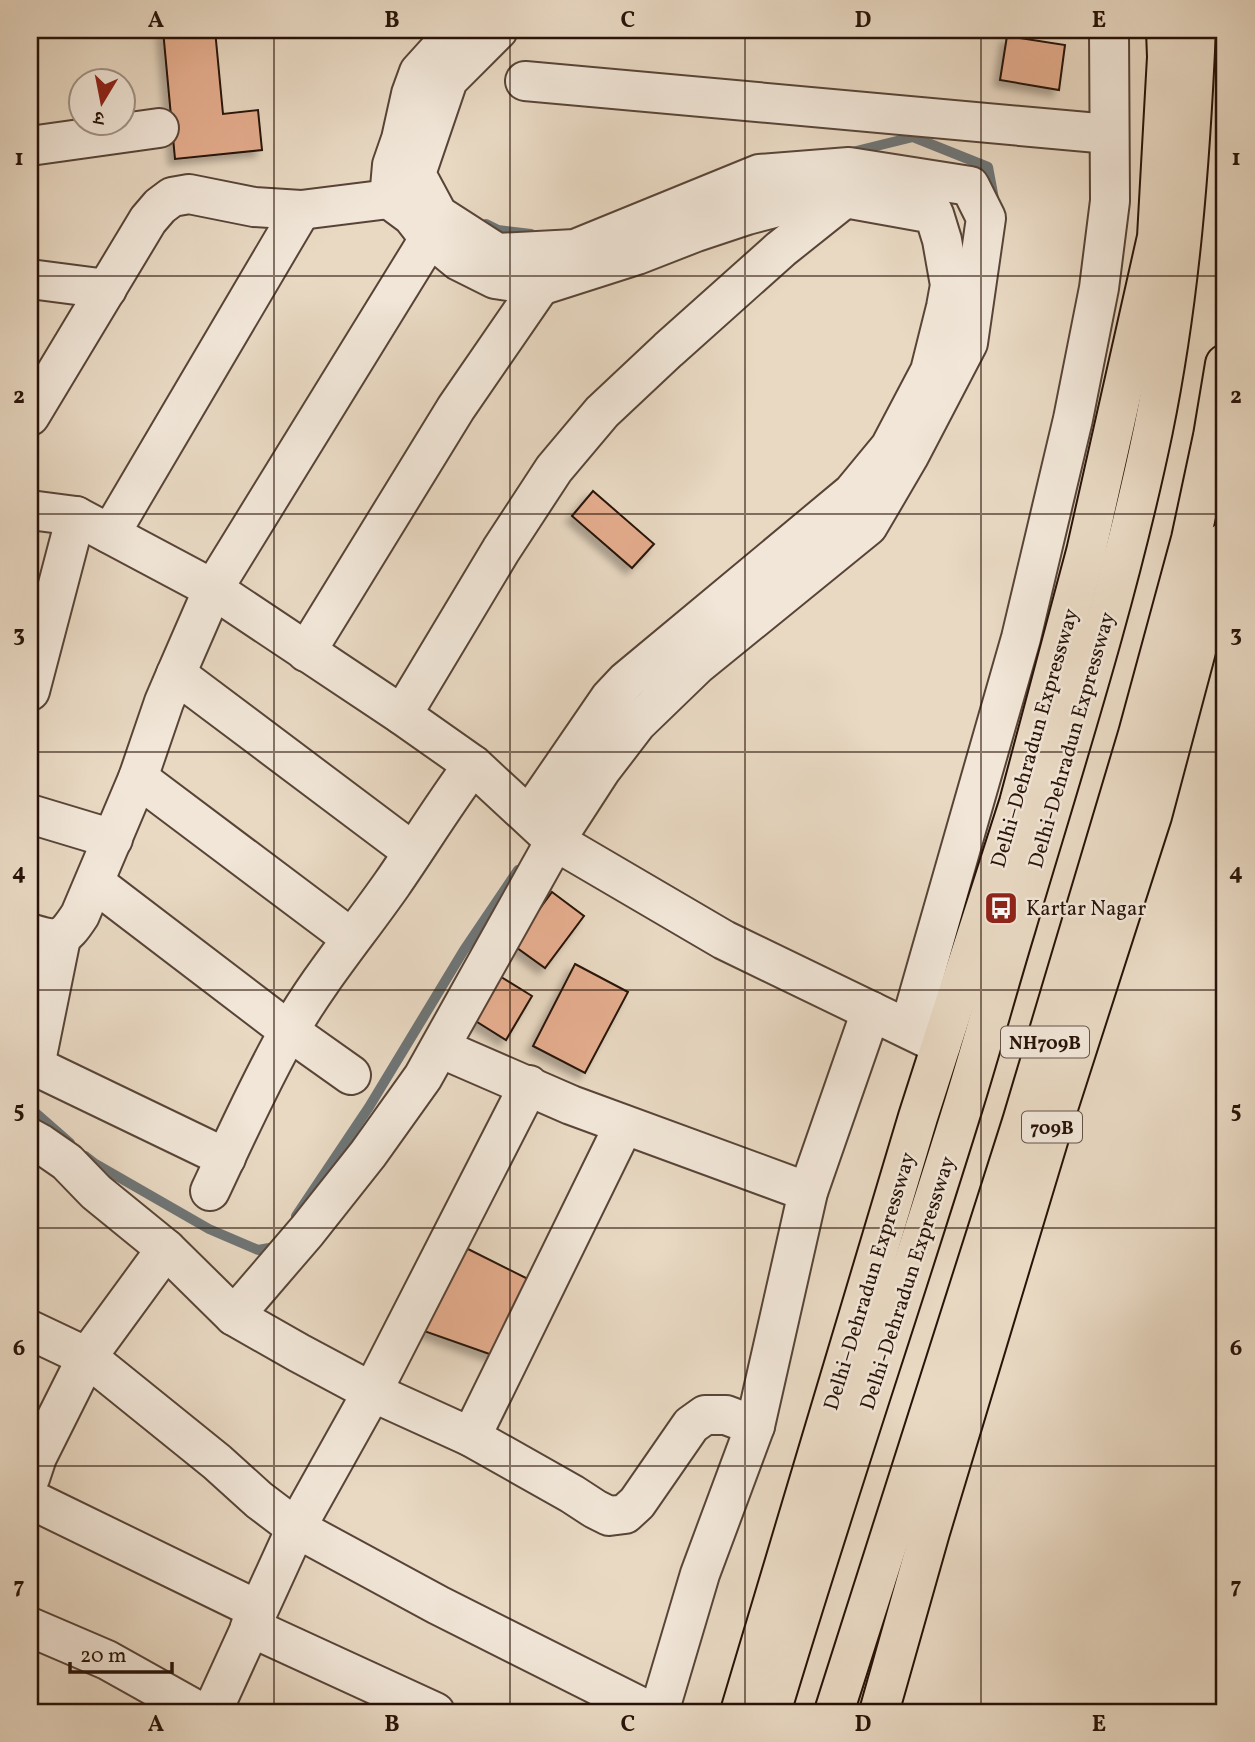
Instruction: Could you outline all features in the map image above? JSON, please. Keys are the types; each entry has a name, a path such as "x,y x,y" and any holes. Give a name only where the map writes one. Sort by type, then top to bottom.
{"highway":[{"name":"Delhi–Dehradun Expressway","path":"740,1712 918,1117 925,1037 1020,803 1086,552 1157,237 1167,58 1166,30"},
{"name":"Delhi-Dehradun Expressway","path":"771,1712 964,1104 1080,717 1132,525 1154,425 1184,222 1196,30"},
{"name":"NH709B","path":"834,1712 1022,1122 1138,734 1191,539 1225,364"},
{"name":"709B","path":"879,1712 930,1532 1057,1111 1152,816 1225,542"}],"street":[{"path":"389,199 392,165 419,72 432,45 457,30"},
{"path":"498,30 448,80 416,174 438,215 497,253 575,249 758,174 849,167 970,186 986,218 968,343 909,456 868,526 697,665 637,723 601,770 543,830"},
{"path":"30,510 76,516 213,589 473,765 543,830 724,940 925,1037 1073,419 1099,288 1110,201 1109,30"},
{"path":"525,81 1109,134"},
{"path":"30,146 159,128"},
{"path":"30,416 148,220 172,197 189,194 254,207 301,210 389,199 412,216 430,237 459,261 495,279 540,286 747,215 789,204 845,198 934,214 942,240 950,285 930,371 890,447 852,493 626,681 610,698 424,1077 307,1231 234,1316"},
{"path":"402,715 501,550 554,469 602,412 781,249 845,198"},
{"path":"110,534 301,210"},
{"path":"430,237 213,589 176,674 138,778 80,915 71,929 46,935 32,1065 218,1175 262,1080 289,1031 473,765"},
{"path":"30,279 107,289"},
{"path":"306,652 456,408 540,286"},
{"path":"31,685 76,516"},
{"path":"176,674 413,852"},
{"path":"138,778 351,938"},
{"path":"30,814 113,839"},
{"path":"95,883 351,1075"},
{"path":"659,1712 700,1574 755,1426 808,1192 871,1010"},
{"path":"440,1048 571,1105 808,1192"},
{"path":"212,1712 296,1528 372,1392 529,1085"},
{"path":"471,1437 624,1125"},
{"path":"30,1138 67,1163 96,1192 166,1249 234,1316 372,1392 471,1437 609,1516 625,1514 638,1503 691,1425 705,1415 726,1415 755,1426"},
{"path":"32,1463 88,1357 166,1249"},
{"path":"30,1330 88,1357 296,1528 438,1605 651,1712"},
{"path":"30,1499 435,1712"},
{"path":"30,1627 107,1660 200,1712"}],"building":[{"path":"163,30 215,30 223,114 258,110 262,150 175,159"},
{"path":"1007,36 1065,45 1059,90 1000,80"},
{"path":"593,491 654,544 632,568 572,516"},
{"path":"552,892 584,916 545,968 513,945"},
{"path":"575,964 628,992 585,1073 533,1046"},
{"path":"493,972 532,996 506,1040 466,1015"},
{"path":"462,1246 532,1281 498,1357 424,1331"}],"waterway":[{"path":"848,153 913,137 988,167 994,199"},
{"path":"486,224 498,230 531,234"},
{"path":"296,1216 369,1107 464,950 518,870"},
{"path":"30,1108 70,1143"},
{"path":"85,1156 209,1229 258,1250 275,1247 277,1243"}],"place":[{"name":"Kartar Nagar","path":"1001,908"}]}
